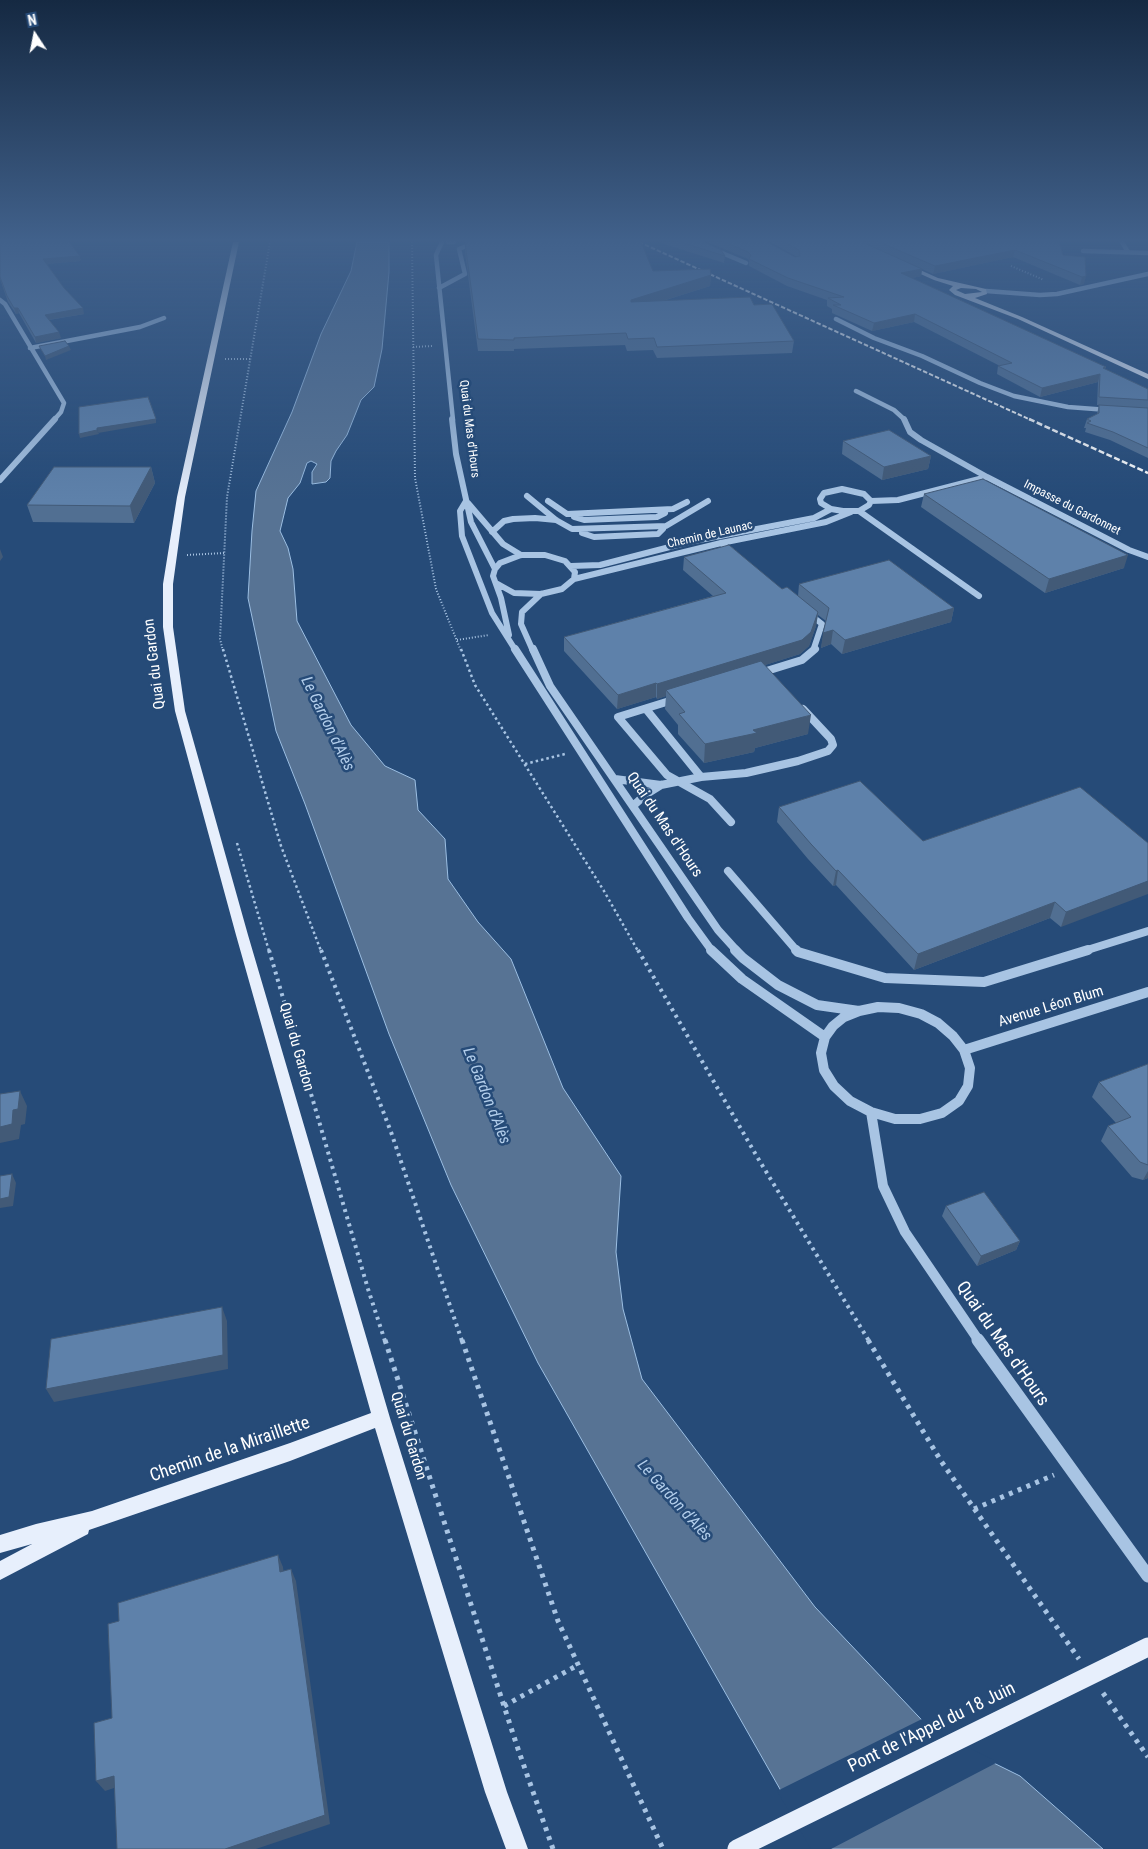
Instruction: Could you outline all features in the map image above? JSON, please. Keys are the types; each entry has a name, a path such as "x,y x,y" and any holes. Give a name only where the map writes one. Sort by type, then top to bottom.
{"main road":[{"name":"Quai du Gardon","path":"217,328 176,520 168,584 168,627 180,710 242,935 381,1418 496,1792 517,1849"},
{"path":"1033,328 1148,383"},
{"path":"1042,328 1148,377"},
{"name":"Chemin de la Miraillette","path":"0,1544 36,1533 92,1520 290,1452 381,1418"},
{"name":"Chemin de la Miraillette","path":"0,1571 38,1552 92,1520"},
{"name":"Pont de l'Appel du 18 Juin","path":"737,1849 1148,1647"}],"street":[{"path":"0,480 61,412 64,404 19,328"},
{"path":"30,348 133,328"},
{"name":"Quai du Mas d'Hours","path":"443,328 456,454 466,501 471,522 495,570 493,576 511,643"},
{"path":"855,328 1014,396 1068,407 1112,410"},
{"path":"856,391 894,410 905,420 910,432 921,440 987,477"},
{"path":"870,501 898,500 987,477"},
{"name":"Impasse du Gardonnet","path":"987,477 1148,558"},
{"path":"835,489 857,491 869,497 870,501 869,505 859,511 851,512 831,508 824,505 820,499 824,493 835,489"},
{"path":"527,496 556,520 572,529 594,537 617,540 653,538 662,530 708,501"},
{"name":"Quai du Mas d'Hours","path":"466,501 503,544 521,555"},
{"name":"Quai du Mas d'Hours","path":"466,501 460,511 462,536 492,613 688,918 714,954 742,979 825,1037"},
{"path":"548,501 567,514 597,522 645,520 687,502"},
{"name":"Chemin de Launac","path":"571,566 600,565 689,542 814,518 831,508"},
{"path":"567,514 673,509"},
{"path":"859,511 979,596"},
{"name":"Chemin de Launac","path":"574,579 721,543 826,522 851,512"},
{"path":"574,517 665,513"},
{"path":"492,532 504,521 513,519 535,518 556,520"},
{"path":"572,529 662,530"},
{"path":"582,533 662,530"},
{"path":"721,543 740,558"},
{"path":"495,570 500,563 521,555 550,556 565,561 575,572 574,579 562,589 541,594 514,592 496,583"},
{"name":"Quai du Mas d'Hours","path":"541,594 522,612 520,624 550,686 718,930 743,958 778,985 817,1005 858,1011"},
{"path":"756,674 802,660 815,649 822,624 800,606"},
{"path":"683,697 618,717 667,775 710,799 731,822"},
{"path":"615,779 661,785 701,777 746,773 798,761 828,751 833,745 831,739 798,704"},
{"path":"646,708 701,777"},
{"path":"634,806 645,795 661,785"},
{"path":"728,871 798,952 886,978 984,982 1148,931"},
{"name":"Avenue Léon Blum","path":"964,1050 1148,992"},
{"path":"878,1007 899,1008 921,1014 938,1023 953,1036 964,1050 970,1068 968,1086 958,1101 942,1113 920,1119 895,1119 871,1112 850,1101 834,1086 824,1070 822,1053 825,1037 833,1026 844,1017 858,1011 878,1007"},
{"name":"Quai du Mas d'Hours","path":"871,1112 883,1186 905,1232 957,1311 1068,1469 1148,1576"}],"path":[{"path":"256,328 227,497 220,639 281,846 391,1132 558,1621 663,1849"},
{"path":"413,328 415,478 436,589 475,685 604,891 766,1172 941,1461 1081,1661"},
{"path":"413,347 445,345"},
{"path":"223,352 222,360 251,359"},
{"path":"185,550 184,556 224,553"},
{"path":"457,640 505,633"},
{"path":"525,764 580,750"},
{"path":"234,833 302,1059 368,1290 504,1706 553,1849"},
{"path":"974,1509 1068,1469"},
{"path":"504,1706 578,1665"},
{"path":"1098,1685 1148,1757"}],"water":[{"name":"Le Gardon d'Alès","path":"324,328 384,328 382,349 374,387 361,400 347,435 331,461 330,478 326,482 312,484 312,472 317,464 311,461 307,463 300,483 288,498 280,531 288,548 293,569 297,621 351,725 385,766 415,780 418,810 445,839 448,879 478,922 511,959 563,1088 621,1176 616,1252 623,1309 642,1379 815,1607 935,1734 1020,1776 1103,1849 814,1849 538,1363 451,1185 389,1034 305,804 276,731 248,598 256,491 292,412"}],"pier":[{"path":"924,1718 937,1732 998,1762 831,1849 811,1849 777,1791"}],"building":[{"path":"30,328 56,328 59,332 35,337"},
{"path":"477,328 786,328 794,341 657,347 654,338 628,339 626,333 514,338 514,340 478,339"},
{"path":"943,328 1022,328 1106,367 1103,368 1148,389 1148,400 1099,397 1100,374 1042,388 998,366 1012,363"},
{"path":"65,341 69,346 45,356 39,346"},
{"path":"148,397 156,419 97,428 97,430 79,434 79,407"},
{"path":"1099,405 1148,408 1148,448 1113,432 1087,423 1091,421 1087,419 1099,413"},
{"path":"889,430 931,456 884,467 843,441"},
{"path":"54,467 151,467 130,506 27,505"},
{"path":"983,479 1128,555 1049,579 924,494"},
{"path":"729,545 782,589 787,587 818,612 811,632 802,640 618,695 564,637 726,593 684,557"},
{"path":"889,560 954,608 845,640 833,630 823,633 829,608 799,584"},
{"path":"761,661 811,715 753,730 757,733 705,744 679,714 685,712 666,690"},
{"path":"860,781 923,841 1080,787 1148,843 1148,881 1066,912 1055,902 918,954 838,870 836,871 779,807"},
{"path":"1148,1064 1148,1165 1140,1162 1108,1126 1131,1117 1099,1082"},
{"path":"20,1091 18,1109 13,1110 12,1124 0,1127 0,1094"},
{"path":"12,1174 9,1197 0,1199 0,1176"},
{"path":"984,1192 1020,1241 981,1256 946,1206"},
{"path":"222,1307 223,1355 46,1389 51,1339"},
{"path":"278,1555 280,1572 291,1569 325,1815 225,1849 117,1849 114,1776 96,1781 94,1723 112,1718 108,1624 119,1621 118,1603"}],"railway":[{"path":"829,328 1031,420"},
{"path":"1029,419 1148,473"}]}
